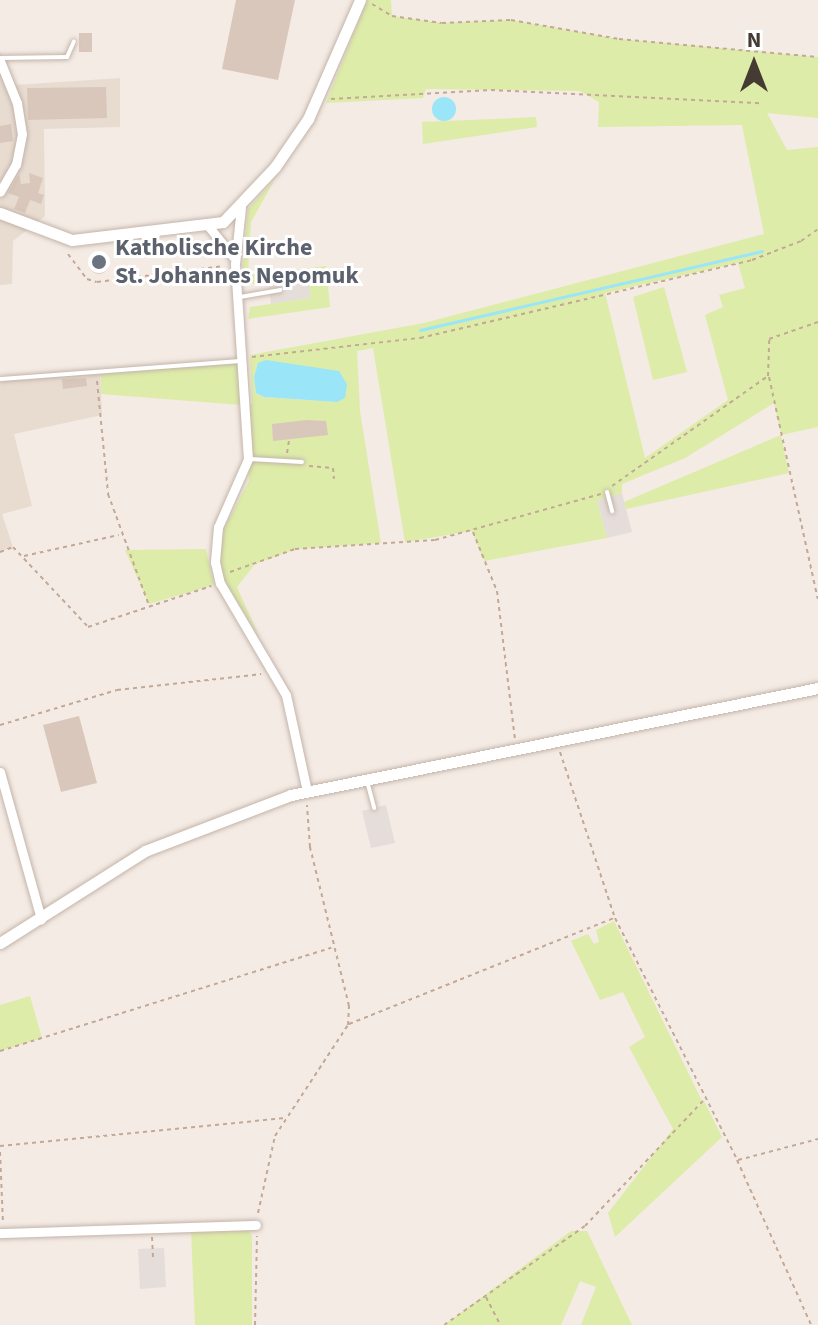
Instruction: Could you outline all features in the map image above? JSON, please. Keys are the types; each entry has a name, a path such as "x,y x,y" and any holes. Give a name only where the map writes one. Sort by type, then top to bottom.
{"street":[{"path":"0,213 72,240 140,236 209,227 241,207 284,154 318,100 362,0"},
{"path":"0,60 17,103 22,134 16,164 0,192"},
{"path":"241,207 235,264 240,297 248,459 218,527 214,550 219,580 286,695 307,791"},
{"path":"209,227 225,242 235,264"},
{"path":"0,943 165,841 307,791 818,688"},
{"path":"0,772 41,919"},
{"path":"2,1233 256,1225"}],"lane":[{"path":"0,60 67,57 74,41"},
{"path":"240,297 280,290"},
{"path":"0,379 243,360"},
{"path":"248,459 302,462"},
{"path":"607,492 612,511"},
{"path":"367,781 374,808"}],"path":[{"path":"362,0 392,16 442,23 511,20 619,39 818,57"},
{"path":"318,100 491,90 761,103"},
{"path":"243,360 367,340 420,338 752,260 818,229"},
{"path":"68,254 87,279 97,282 235,264"},
{"path":"818,322 765,342 768,376 818,599"},
{"path":"96,371 108,494 120,535 149,604"},
{"path":"0,552 13,547 88,627 295,549 435,540 607,492 768,376"},
{"path":"302,462 333,468 334,479"},
{"path":"472,531 497,591 516,750"},
{"path":"23,556 120,535"},
{"path":"0,725 117,690 274,670"},
{"path":"557,743 615,918 704,1100 737,1160 811,1325"},
{"path":"255,1325 256,1225 263,1174 287,1118 348,1025 349,1006 310,847 307,791"},
{"path":"348,1025 615,918"},
{"path":"0,1051 333,948"},
{"path":"444,1325 616,1198 704,1100"},
{"path":"0,1146 287,1118"},
{"path":"737,1160 818,1139"},
{"path":"0,1152 2,1233"},
{"path":"152,1228 153,1257"},
{"path":"485,1295 500,1325"}],"shaded area":[{"path":"0,51 16,85 120,78 120,127 44,129 45,216 13,241 12,284 0,285"},
{"path":"307,274 311,298 271,304 268,280"},
{"path":"100,369 102,415 14,434 32,506 2,514 13,547 0,552 0,377"},
{"path":"622,493 632,532 607,538 597,500"},
{"path":"386,805 395,843 371,848 362,811"},
{"path":"164,1248 166,1287 140,1289 138,1249"}],"green space":[{"path":"367,0 391,0 392,16 442,23 511,20 619,39 818,57 818,118 767,113 787,150 818,147 818,427 781,435 774,403 685,458 622,484 622,493 597,500 607,538 484,561 472,531 405,542 373,348 357,351 360,411 381,543 296,549 255,564 237,587 260,638 224,581 219,560 221,534 249,481 245,404 252,404 250,355 424,323 764,234 742,125 598,127 599,102 580,91 426,89 423,98 326,103","holes":["738,263 745,288 719,295 723,307 705,315 728,400 645,458 605,293","258,363 337,402 263,397 256,393 254,377"]},
{"path":"536,117 537,127 423,144 422,122"},
{"path":"275,179 251,222 248,275 326,266 330,307 248,319 250,307 311,298 307,274 253,284 242,278 248,209"},
{"path":"664,287 687,372 653,380 633,297"},
{"path":"241,363 241,405 101,394 101,372"},
{"path":"781,435 789,473 626,509 624,502"},
{"path":"206,549 214,585 149,604 125,550"},
{"path":"614,921 702,1101 692,1111 704,1101 722,1137 615,1237 608,1213 673,1129 629,1047 645,1037 623,992 600,1000 571,941 588,934 594,944 599,942 596,930"},
{"path":"30,996 42,1038 0,1051 0,1005"},
{"path":"248,1229 252,1236 252,1325 195,1325 191,1230"},
{"path":"571,1231 587,1231 632,1325 581,1325 596,1287 580,1281 561,1325 444,1325"}],"water":[{"path":"444,97 453,100 456,109 453,118 444,121 435,118 432,109 435,100"},
{"path":"266,360 339,371 347,384 345,398 337,402 264,397 256,393 254,377 258,363"}],"building":[{"path":"236,0 295,0 278,80 222,69"},
{"path":"79,33 92,33 92,52 79,52"},
{"path":"106,87 107,118 28,120 27,88"},
{"path":"11,124 13,141 0,143 0,126"},
{"path":"29,173 43,178 38,193 44,195 41,204 30,200 25,213 14,209 19,197 8,193 19,174 21,184 30,183"},
{"name":"Katholische Kirche St. Johannes Nepomuk","path":"99,254 106,257 109,264 106,271 99,274 92,271 89,264 92,257"},
{"path":"86,378 87,386 63,389 62,379"},
{"path":"326,421 328,435 273,441 272,424"},
{"path":"79,716 97,783 61,792 43,725"}],"waterway":[{"path":"420,330 762,251"}],"place":[{"name":"Katholische Kirche St. Johannes Nepomuk","path":"99,262"}]}
